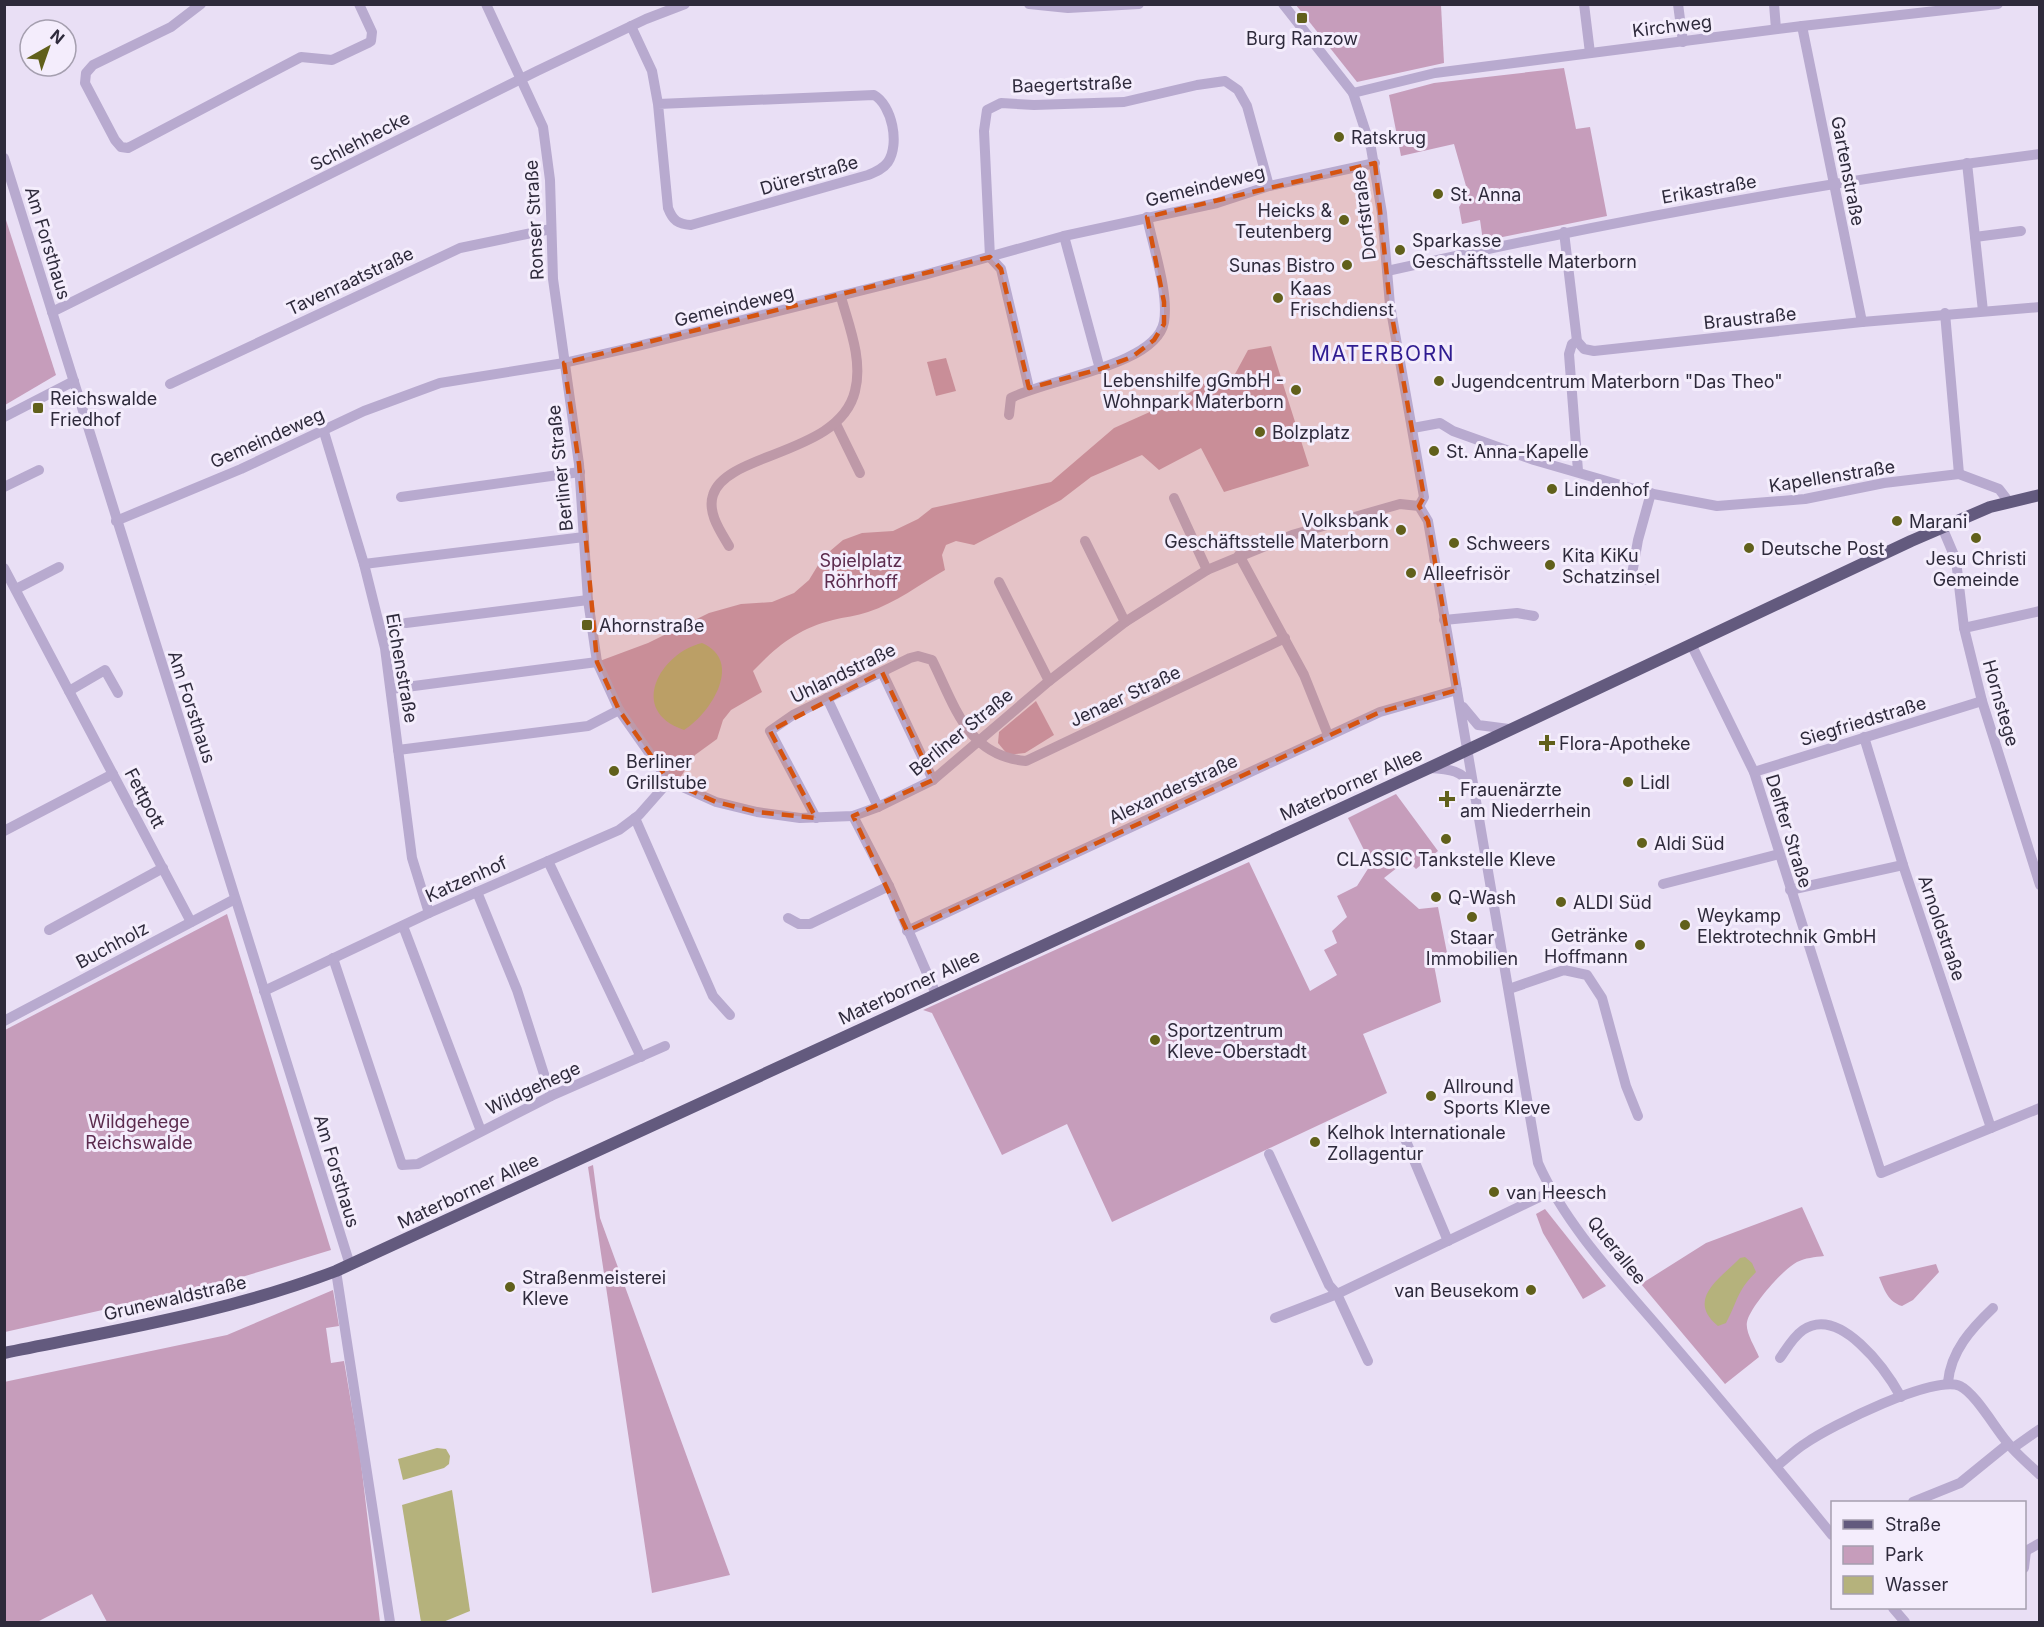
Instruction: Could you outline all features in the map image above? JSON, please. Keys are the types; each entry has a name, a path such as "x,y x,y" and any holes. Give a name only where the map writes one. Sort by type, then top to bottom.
{"main road":[{"name":"Materborner Allee","path":"350,1265 1430,768 1942,527 2009,502 2040,495"},
{"name":"Grunewaldstraße","path":"4,1353 229,1307 281,1292 350,1265"}],"street":[{"path":"201,4 171,27 93,65 86,73 85,83 115,140 122,147 128,148 301,57 332,60 368,43 372,32 359,4"},
{"name":"Ronser Straße","path":"486,4 543,127 550,180 553,279 564,363"},
{"name":"Schlehhecke","path":"52,312 522,79 631,26 685,4"},
{"path":"1029,4 1091,6 1139,4"},
{"name":"Dorfstraße","path":"1283,4 1353,93 1375,163 1390,305 1424,496 1419,506 1428,521 1468,750"},
{"path":"1584,4 1590,53"},
{"path":"1678,4 1683,42"},
{"path":"1774,4 1776,29"},
{"name":"Kirchweg","path":"1353,93 1435,73 1776,29 1998,4"},
{"name":"Dürerstraße","path":"631,26 652,71 658,104 668,208 675,220 683,224 692,225 868,175 882,168 891,155 891,124 888,109 881,99 874,95 658,104"},
{"name":"Gartenstraße","path":"1802,26 1862,322"},
{"name":"Baegertstraße","path":"990,257 984,131 987,110 1001,103 1034,105 1124,102 1225,81 1238,90 1247,106 1269,186"},
{"name":"Erikastraße","path":"1387,271 1564,232 1834,183 2040,154"},
{"name":"Am Forsthaus","path":"4,158 350,1265"},
{"name":"Gemeindeweg","path":"116,520 324,432 364,411 440,383 564,363 861,292 1064,236 1217,202 1269,186 1375,163"},
{"path":"1967,163 1983,311"},
{"path":"1009,415 1011,398 1029,388 1100,369 1132,357 1154,340 1164,324 1164,302 1147,217"},
{"name":"Tavenraatstraße","path":"170,384 460,248 551,229"},
{"path":"1975,237 2021,231"},
{"path":"1564,232 1577,340 1572,344 1569,354 1578,471"},
{"path":"1064,236 1100,369"},
{"path":"990,257 1001,269 1029,388"},
{"path":"729,546 715,521 712,507 713,495 719,485 733,474 822,433 836,424 849,408 856,378 853,341 841,297"},
{"name":"Braustraße","path":"1577,340 1584,349 1594,351 1862,322 2040,307"},
{"path":"1945,314 1959,474"},
{"name":"Berliner Straße","path":"564,363 579,472 588,600 597,662 619,710 669,781 716,802 757,812 816,818 853,816 878,807 933,780 1049,681 1125,622 1207,570 1292,535 1400,504 1411,503 1419,506"},
{"path":"4,417 74,381"},
{"name":"Kapellenstraße","path":"1413,428 1440,423 1491,445 1652,493 1717,506 1757,505 1959,474 1999,489 2009,502"},
{"path":"836,424 860,473"},
{"name":"Eichenstraße","path":"324,432 364,564 385,648 412,858 429,913"},
{"path":"4,487 39,470"},
{"path":"401,497 579,472"},
{"path":"1631,580 1638,540 1652,493"},
{"path":"1174,498 1207,570"},
{"name":"Hornstege","path":"1942,527 1956,560 1964,628 1982,700 2040,885"},
{"path":"364,564 584,537"},
{"path":"1085,541 1125,622"},
{"path":"1239,555 1304,675 1328,735"},
{"path":"16,589 59,567"},
{"name":"Fettpott","path":"4,568 191,922"},
{"path":"1612,579 1647,580"},
{"path":"999,582 1049,681"},
{"path":"406,623 588,600"},
{"path":"1964,628 2040,611"},
{"path":"1444,620 1517,613 1534,616"},
{"name":"Jenaer Straße","path":"978,743 1007,759 1026,761 1285,638"},
{"name":"Delfter Straße","path":"1691,644 1754,772 1881,1173 1991,1128"},
{"name":"Uhlandstraße","path":"816,818 770,730 783,724 793,715 882,672 918,656 932,660 964,726 978,743"},
{"path":"391,689 597,662"},
{"path":"69,691 103,666 118,693"},
{"path":"882,672 933,780"},
{"name":"Alexanderstraße","path":"907,931 1380,712 1457,690"},
{"path":"827,698 878,807"},
{"name":"Siegfriedstraße","path":"1754,772 1982,700"},
{"path":"1459,702 1471,720 1478,725 1491,729 1512,729"},
{"path":"398,750 588,726 619,710"},
{"name":"Arnoldstraße","path":"1864,737 1903,865 1991,1128"},
{"name":"Querallee","path":"1468,750 1535,1148 1552,1191 1563,1209 1625,1288 1831,1533"},
{"path":"1430,768 1461,773 1476,791"},
{"path":"4,831 113,774"},
{"name":"Katzenhof","path":"264,991 429,913 619,830 635,818 669,781"},
{"path":"853,816 889,886 936,994"},
{"path":"635,818 713,996 730,1015"},
{"path":"1663,884 1779,854"},
{"path":"548,861 641,1057"},
{"path":"1790,890 1903,865"},
{"path":"49,930 163,868"},
{"path":"788,918 800,924 810,924 889,886"},
{"path":"477,892 517,990 552,1096"},
{"name":"Buchholz","path":"4,1021 235,899"},
{"path":"403,926 481,1131"},
{"name":"Wildgehege","path":"333,958 402,1166 418,1164 552,1096 665,1046"},
{"path":"1509,989 1564,970 1587,975 1602,998 1626,1086 1638,1116"},
{"path":"1991,1128 2040,1108"},
{"path":"1403,1134 1448,1241"},
{"path":"1269,1154 1329,1285 1337,1294 1368,1361"},
{"path":"1275,1318 1337,1294 1552,1191"},
{"path":"336,1271 390,1623"},
{"path":"1948,1382 1949,1369 1962,1342 1993,1308"},
{"path":"1780,1358 1791,1341 1805,1328 1819,1325 1834,1327 1860,1343 1883,1366 1901,1397"},
{"path":"1777,1466 1806,1443 1843,1422 1901,1397 1948,1382 1966,1390 2011,1446 2040,1475"},
{"path":"1919,1501 1960,1483 2011,1446 2040,1429"},
{"path":"2026,1551 2040,1543"},
{"path":"1894,1609 1905,1623"}],"highlighted area":[{"path":"1375,163 1390,305 1424,497 1419,506 1428,521 1457,690 1380,712 907,931 853,816 933,780 882,672 770,731 816,818 757,812 716,802 669,781 619,710 597,662 579,464 564,363 990,257 1001,269 1029,388 1100,369 1132,357 1154,340 1164,324 1164,302 1147,217"}],"green space":[{"path":"1296,5 1441,5 1444,63 1357,82"},
{"path":"1564,68 1576,129 1590,127 1607,216 1483,241 1480,220 1462,224 1459,207 1468,193 1454,144 1401,156 1389,95 1434,83"},
{"path":"5,217 56,375 4,405"},
{"name":"Spielplatz Röhrhoff","path":"1271,346 1309,466 1224,492 1201,448 1159,470 1142,455 1091,477 1061,500 974,545 956,541 946,545 942,555 945,570 878,608 821,623 799,633 771,654 753,671 762,692 731,710 723,720 717,739 695,755 676,784 619,710 597,662 648,643 709,613 741,604 772,602 794,593 809,580 823,557 843,540 862,533 893,531 918,519 932,508 1051,482 1114,428 1181,398 1213,378 1235,374 1248,350"},
{"path":"946,358 956,391 936,396 927,362"},
{"path":"1036,701 1054,735 1025,753 1008,755 998,743 999,732"},
{"name":"Sportzentrum Kleve-Oberstadt","path":"1396,794 1438,851 1416,869 1407,860 1384,878 1419,909 1438,907 1449,963 1434,965 1441,1002 1363,1034 1387,1093 1112,1222 1067,1124 1002,1155 932,1013 923,1010 1249,862 1310,991 1337,975 1324,950 1337,943 1332,931 1347,917 1337,896 1357,886 1371,864 1348,818"},
{"name":"Wildgehege Reichswalde","path":"227,914 331,1250 222,1283 5,1332 5,1030"},
{"path":"593,1165 600,1218 730,1575 652,1593 588,1167"},
{"path":"1802,1207 1824,1256 1797,1262 1760,1298 1747,1322 1749,1335 1759,1357 1725,1384 1641,1284 1706,1243"},
{"path":"1545,1209 1606,1286 1583,1299 1543,1233 1536,1214"},
{"path":"1936,1264 1939,1272 1913,1300 1902,1306 1890,1298 1879,1277"},
{"path":"333,1290 339,1326 326,1328 331,1363 344,1361 360,1455 380,1622 107,1622 92,1594 37,1622 5,1622 4,1382 227,1335"}],"water":[{"path":"702,643 714,651 721,662 722,674 713,700 704,712 684,730 667,721 657,710 654,697 656,683 673,658"},
{"path":"1745,1257 1752,1263 1756,1272 1741,1291 1726,1323 1718,1326 1709,1316 1705,1307 1705,1298 1716,1281 1740,1258"},
{"path":"437,1448 446,1449 450,1456 449,1464 444,1468 403,1480 398,1459"},
{"path":"452,1490 470,1611 443,1622 421,1622 402,1505"}],"place":[{"name":"Burg Ranzow","path":"1302,18"},
{"name":"Ratskrug","path":"1339,137"},
{"name":"St. Anna","path":"1438,194"},
{"name":"Heicks & Teutenberg","path":"1344,220"},
{"name":"Sparkasse Geschäftsstelle Materborn","path":"1400,250"},
{"name":"Sunas Bistro","path":"1347,265"},
{"name":"Kaas Frischdienst","path":"1278,298"},
{"name":"Jugendcentrum Materborn \"Das Theo\"","path":"1439,381"},
{"name":"Lebenshilfe gGmbH - Wohnpark Materborn","path":"1296,390"},
{"name":"Reichswalde Friedhof","path":"38,408"},
{"name":"Bolzplatz","path":"1260,432"},
{"name":"St. Anna-Kapelle","path":"1434,451"},
{"name":"Lindenhof","path":"1552,489"},
{"name":"Marani","path":"1897,521"},
{"name":"Volksbank Geschäftsstelle Materborn","path":"1401,530"},
{"name":"Jesu Christi Gemeinde","path":"1976,538"},
{"name":"Schweers","path":"1454,543"},
{"name":"Deutsche Post","path":"1749,548"},
{"name":"Kita KiKu Schatzinsel","path":"1550,565"},
{"name":"Alleefrisör","path":"1411,573"},
{"name":"Ahornstraße","path":"587,625"},
{"name":"Flora-Apotheke","path":"1547,743"},
{"name":"Berliner Grillstube","path":"614,771"},
{"name":"Lidl","path":"1628,782"},
{"name":"Frauenärzte am Niederrhein","path":"1447,799"},
{"name":"CLASSIC Tankstelle Kleve","path":"1446,839"},
{"name":"Aldi Süd","path":"1642,843"},
{"name":"Q-Wash","path":"1436,897"},
{"name":"ALDI Süd","path":"1561,902"},
{"name":"Staar Immobilien","path":"1472,917"},
{"name":"Weykamp Elektrotechnik GmbH","path":"1685,925"},
{"name":"Getränke Hoffmann","path":"1640,945"},
{"name":"Sportzentrum Kleve-Oberstadt","path":"1155,1040"},
{"name":"Allround Sports Kleve","path":"1431,1096"},
{"name":"Kelhok Internationale Zollagentur","path":"1315,1142"},
{"name":"van Heesch","path":"1494,1192"},
{"name":"Straßenmeisterei Kleve","path":"510,1287"},
{"name":"van Beusekom","path":"1531,1290"}],"district":[{"name":"MATERBORN","path":"1383,353"}]}
